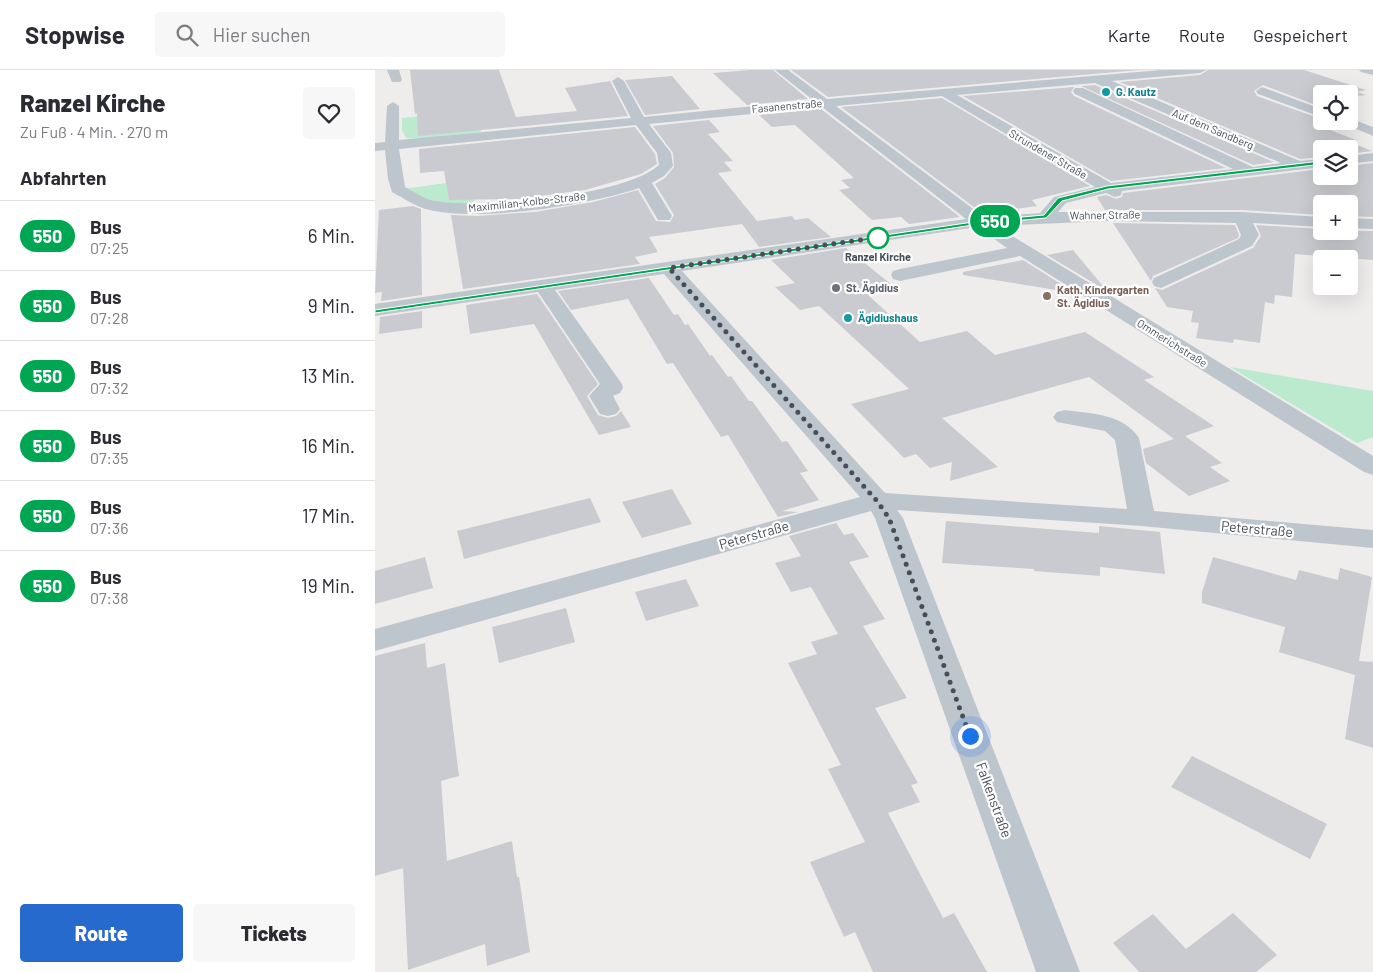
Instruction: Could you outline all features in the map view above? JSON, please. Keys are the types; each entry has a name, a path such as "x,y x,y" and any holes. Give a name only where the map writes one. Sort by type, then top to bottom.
{"street":[{"name":"Ommerichstraße","path":"781,70 980,222 1021,250 1367,457"},
{"name":"Auf dem Sandberg","path":"1072,70 1298,166"},
{"name":"Fasanenstraße","path":"375,147 639,120 1200,70"},
{"path":"1365,70 1373,72"},
{"path":"618,81 639,120"},
{"name":"Auf dem Sandberg","path":"1060,82 1250,171"},
{"path":"1262,91 1313,110"},
{"name":"Strundener Straße","path":"943,92 1155,214"},
{"path":"392,145 393,106"},
{"name":"Maximilian-Kolbe-Straße","path":"392,145 395,179 398,189 434,206 476,208 550,201 594,194 643,182 661,172 665,166 663,152 639,120"},
{"path":"1358,126 1373,132"},
{"path":"1358,159 1373,157"},
{"path":"1046,216 1060,200 1107,188 1313,164"},
{"path":"643,182 664,216"},
{"name":"Wahner Straße","path":"375,310 980,222 1046,216 1155,214 1313,221"},
{"path":"1161,282 1246,242 1250,235 1242,217"},
{"path":"1358,223 1373,224"},
{"path":"900,275 1021,250"},
{"name":"Falkenstraße","path":"669,268 877,501 889,518 1058,972"},
{"path":"543,286 611,384 612,388 603,392 601,396 608,409"},
{"path":"1065,417 1113,425 1127,438 1141,518"},
{"name":"Peterstraße","path":"375,640 877,501 1141,518 1373,539"}],"green space":[{"path":"478,110 481,132 418,139 406,138 402,130 402,118"},
{"path":"452,182 473,184 474,202 446,204 404,189"},
{"path":"1230,367 1373,391 1373,437 1357,443"}],"building":[{"path":"410,70 499,70 516,117 577,111 565,88 610,81 628,116 418,136 417,113 415,114"},
{"path":"773,70 808,99 747,105 713,73"},
{"path":"791,70 1139,70 828,97"},
{"path":"1208,70 1304,70 1350,85 1313,85 1313,104 1263,85 1254,91 1257,96 1313,116 1313,130 1330,130 1356,140 1313,140 1313,158 1300,159 1120,82 1200,75"},
{"path":"672,76 700,109 645,115 625,80"},
{"path":"1095,85 1274,162 1253,165 1081,86"},
{"path":"1074,87 1071,92 1074,96 1226,168 1111,181 963,96"},
{"path":"1358,87 1366,90 1358,92"},
{"path":"942,98 1090,186 1032,200 1037,206 983,214 841,107"},
{"path":"821,109 960,217 909,224 901,217 872,220 839,190 850,188 841,180 854,178 795,125 772,127 759,115"},
{"path":"709,120 720,132 708,134 733,161 724,162 732,171 718,173 757,221 792,216 795,220 808,218 831,237 759,247 742,224 649,237 658,252 635,257 640,264 463,289 451,215 477,216 535,212 593,202 638,190 656,221 670,222 674,215 655,184 665,178 674,167 673,153 653,126"},
{"path":"635,127 655,154 657,164 641,174 585,190 517,199 449,200 444,171 420,173 419,149"},
{"path":"1358,145 1372,151 1358,153"},
{"path":"1373,163 1373,217 1358,216 1358,195 1313,195 1313,214 1242,210 1105,210 1097,197 1106,195 1116,199 1122,197 1123,193 1313,170 1313,185 1358,185 1358,165"},
{"path":"413,206 421,209 422,295 381,301 382,292 375,293 379,210"},
{"path":"1113,223 1235,225 1239,235 1238,238 1153,276 1151,281"},
{"path":"1256,225 1313,229 1313,240 1358,240 1358,231 1373,231 1373,260 1358,259 1358,250 1313,250 1313,255 1295,254 1292,297 1275,295 1274,304 1265,302 1260,343 1234,339 1233,343 1196,338 1199,323 1191,322 1193,311 1167,307 1155,288 1162,290 1253,248 1261,236"},
{"path":"846,248 897,289 869,296 920,342 967,331 995,355 1085,332 1154,377 1144,380 1214,426 1185,436 1222,463 1210,467 1230,481 1189,496 1146,463 1143,449 1174,439 1089,377 942,418 998,467 950,481 952,462 930,468 916,454 904,458 851,404 909,389 819,306 800,310 775,287 795,283 771,260"},
{"path":"1073,250 1107,291 1047,255"},
{"path":"1023,260 1075,293 963,275 963,272"},
{"path":"649,278 674,315 678,314 685,325 688,324 710,356 712,355 728,377 731,376 749,401 752,401 782,442 787,441 808,471 800,473 819,500 782,511 798,512 778,517 728,435 721,437 673,363 667,364 628,299 571,310 558,291"},
{"path":"537,294 598,384 587,396 598,415 608,418 616,416 621,411 631,427 599,435 534,324 470,334 466,305"},
{"path":"422,311 422,328 379,334 380,317"},
{"path":"672,489 692,524 642,538 622,502"},
{"path":"590,498 601,522 464,559 457,531"},
{"path":"946,521 1099,533 1099,526 1160,532 1165,574 1100,567 1100,576 1034,571 1034,569 942,563"},
{"path":"836,523 844,535 853,533 869,557 849,562 885,619 863,626 907,698 875,708 918,783 911,785 920,802 888,813 943,918 954,913 987,972 873,972 855,932 844,937 810,862 865,842 828,769 841,765 788,663 817,654 811,642 838,634 811,587 791,592 775,563 801,556 789,536"},
{"path":"425,557 433,588 375,604 375,571"},
{"path":"1213,557 1296,580 1299,570 1338,580 1340,568 1372,577 1359,661 1373,662 1373,748 1345,739 1355,675 1279,652 1285,627 1202,603 1202,592"},
{"path":"686,579 699,606 646,621 635,592"},
{"path":"566,608 575,642 499,663 492,627"},
{"path":"425,643 427,668 445,663 459,776 441,781 447,861 512,841 517,877 519,877 530,952 487,966 485,944 408,970 403,868 375,876 375,656"},
{"path":"1192,756 1327,824 1310,859 1171,787"},
{"path":"1233,913 1277,955 1256,972 1139,972 1113,943 1153,914 1186,949"}],"bus line":[{"name":"550","path":"375,310 980,222 1046,216 1060,200 1107,188 1313,164"}],"place":[{"name":"G. Kautz","path":"1106,92"},
{"name":"Ranzel Kirche","path":"878,238"},
{"name":"St. Ägidius","path":"836,288"},
{"name":"Kath. Kindergarten St. Ägidius","path":"1047,296"},
{"name":"Ägidiushaus","path":"848,318"}],"route":[{"path":"878,238 887,236 669,268 877,501 889,518 970,736"}]}
